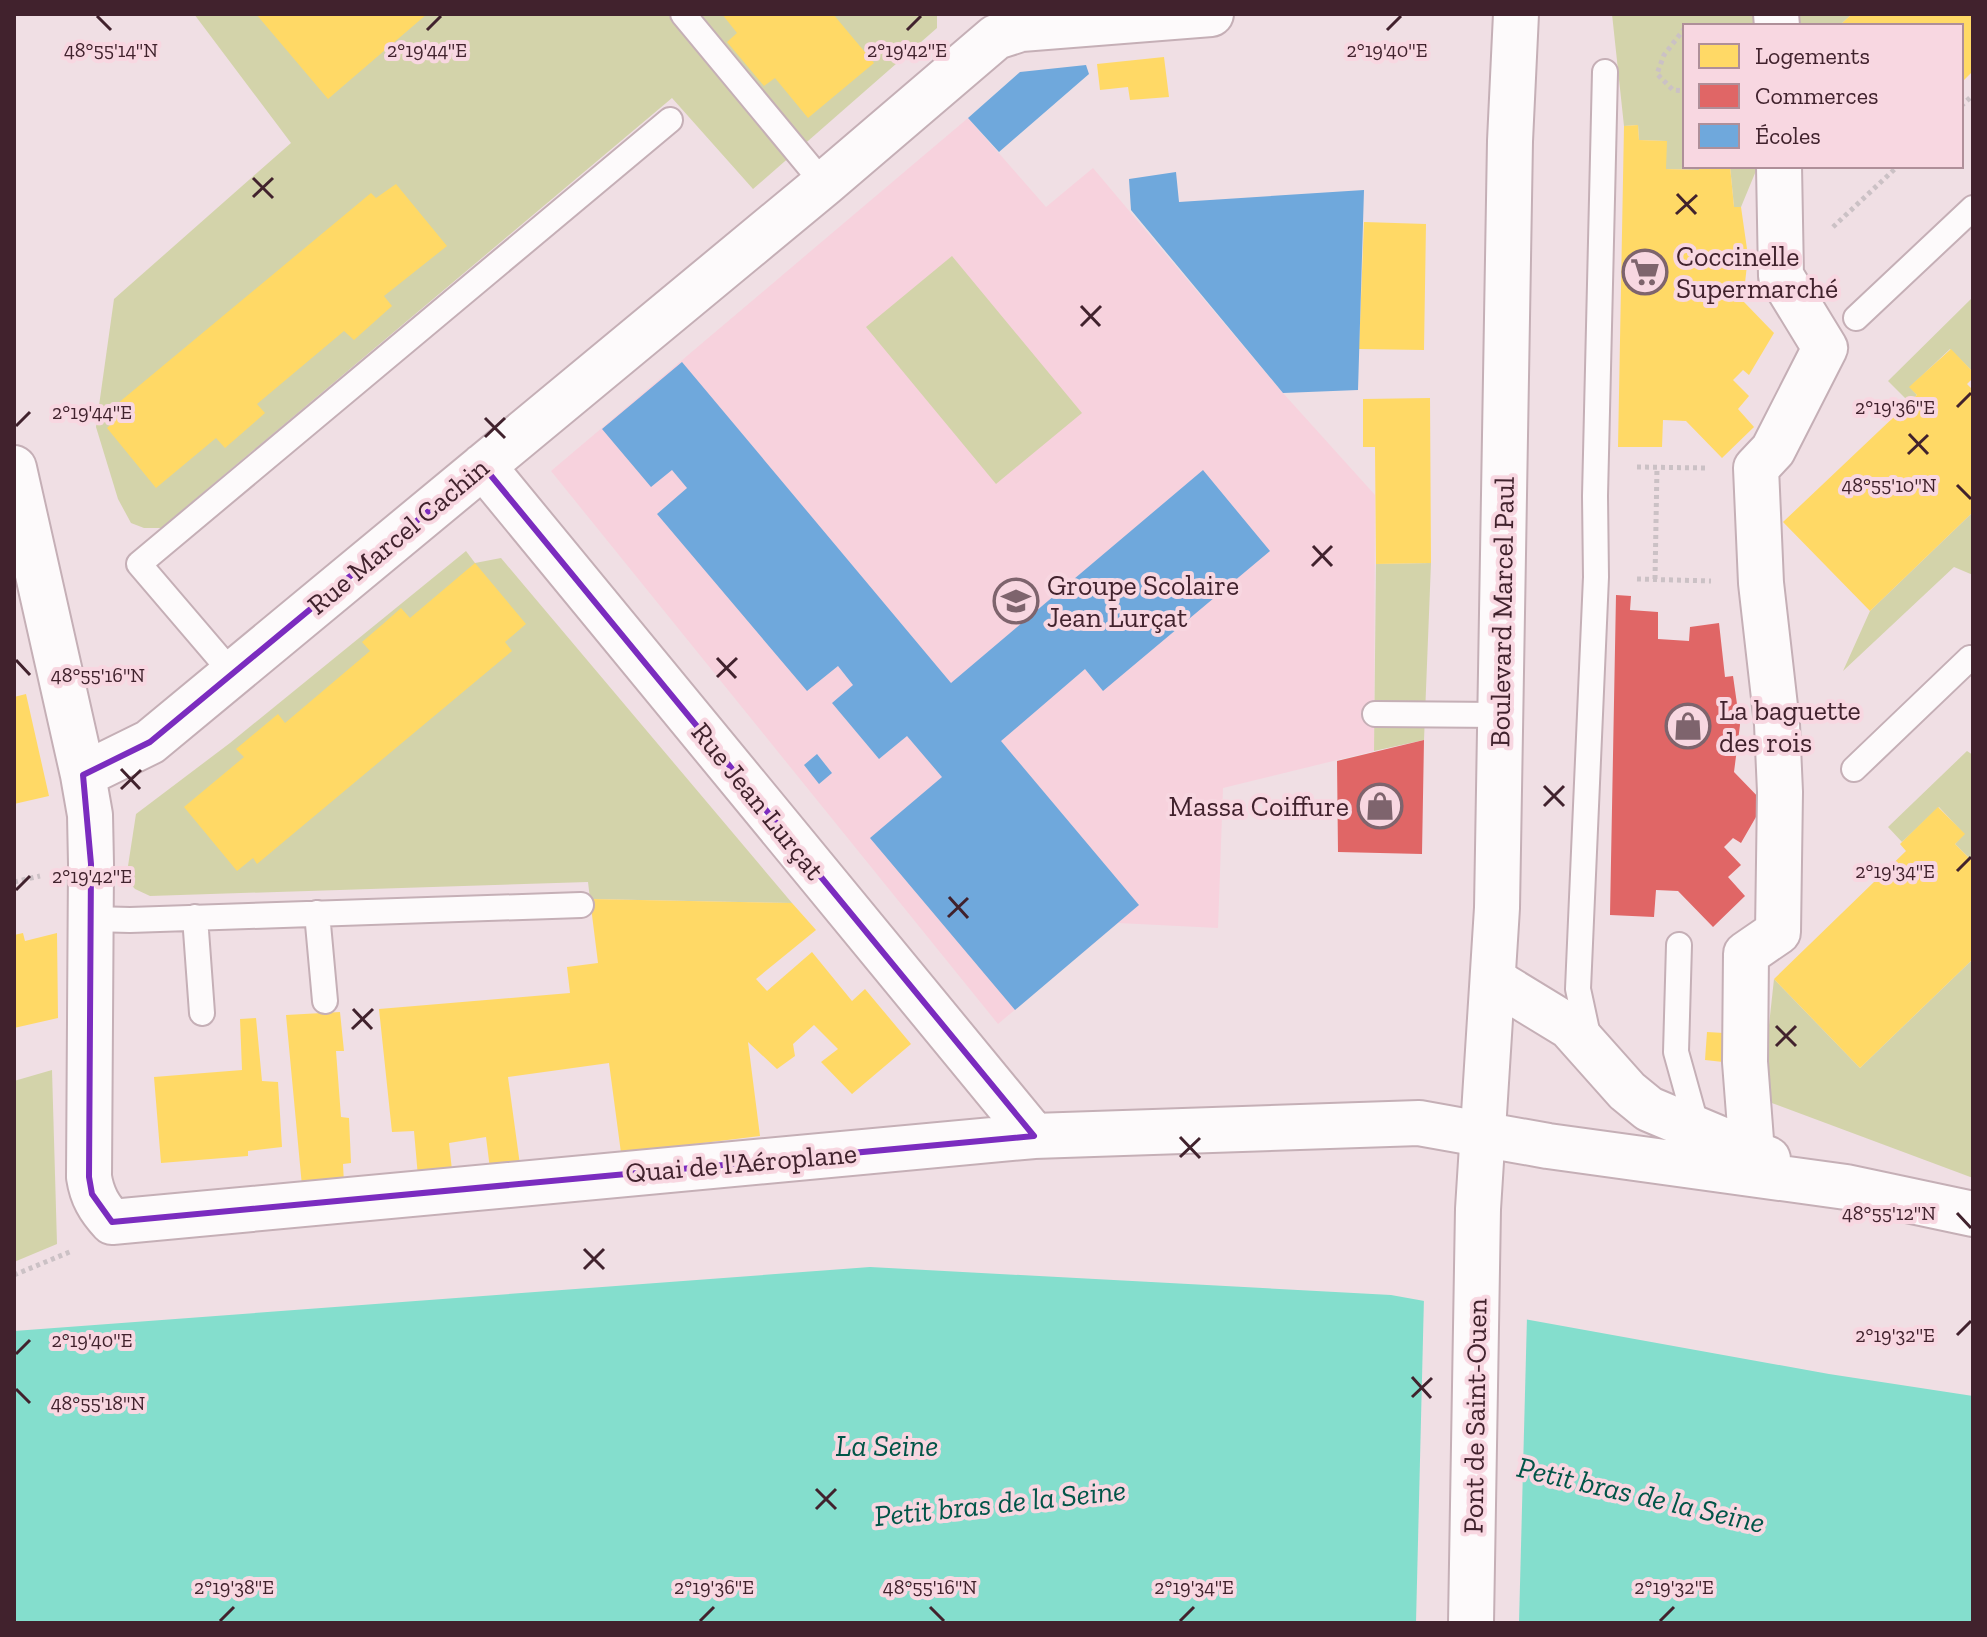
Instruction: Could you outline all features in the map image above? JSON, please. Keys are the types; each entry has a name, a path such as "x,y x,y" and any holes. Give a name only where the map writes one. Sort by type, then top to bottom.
{"street":[{"name":"Rue Marcel Cachin","path":"83,775 150,742 233,674 824,184 997,26 1021,29 1211,14"},
{"name":"Boulevard Marcel Paul","path":"1478,1209 1493,980 1510,141 1516,14"},
{"path":"1752,1153 1745,1062 1746,954 1778,932 1780,792 1777,724 1761,583 1756,468 1773,450 1825,348 1781,276 1779,168"},
{"name":"Rue Jean Lurçat","path":"483,466 1034,1136"},
{"path":"14,468 90,815 89,1177 92,1194 112,1222"},
{"path":"1493,980 1570,1027 1627,1091 1649,1109 1752,1153 1846,1187 1973,1214"},
{"path":"1617,1155 1627,1091"},
{"name":"Quai de l'Aéroplane","path":"112,1222 1034,1136 1419,1123 1846,1187"},
{"name":"Pont de Saint-Ouen","path":"1471,1623 1478,1209"}],"lane":[{"path":"683,14 824,184"},
{"path":"1591,1050 1578,989 1596,577 1595,496 1605,72"},
{"path":"233,674 139,564 670,120"},
{"path":"1856,318 1973,208"},
{"path":"1854,769 1970,658 1973,660"},
{"path":"1375,714 1500,715"},
{"path":"92,919 581,905"},
{"path":"317,913 325,1001"},
{"path":"195,917 202,1013"},
{"path":"1679,945 1676,1052 1698,1131"}],"path":[{"path":"1683,31 1664,55 1657,74 1673,90 1683,91"},
{"path":"1781,276 1896,168"},
{"path":"1595,496 1623,467 1756,468"},
{"path":"1655,579 1657,467"},
{"path":"1596,577 1761,583"},
{"path":"14,1275 65,1256 112,1222"}],"highlighted area":[{"path":"483,466 1034,1136 112,1222 92,1194 89,1177 91,864 83,775 150,742"}],"shaded area":[{"path":"194,14 937,14 937,28 753,189 672,98 161,528 144,528 131,523 118,499 96,427 114,299 291,143"},
{"path":"1612,14 1852,14 1841,24 1683,24 1683,168 1699,170 1666,169 1666,141 1639,140 1638,125 1624,126"},
{"name":"Groupe Scolaire Jean Lurçat","path":"968,118 1046,207 1093,168 1283,393 1375,495 1374,751 1223,788 1218,928 1118,923 998,1024 551,471"},
{"path":"1730,168 1757,168 1741,207 1734,207"},
{"path":"952,256 1082,413 996,484 866,327"},
{"path":"1973,297 1973,372 1950,349 1910,387 1917,395 1909,402 1888,381"},
{"path":"1973,512 1973,575 1954,567 1843,671 1870,611"},
{"path":"466,551 475,563 501,558 792,903 590,899 588,882 150,896 135,889 126,879 136,814 230,743"},
{"path":"1431,563 1424,740 1374,751 1376,564"},
{"path":"1967,751 1973,755 1973,862 1955,844 1964,834 1939,807 1902,842 1888,827"},
{"path":"1973,959 1973,1178 1761,1099 1774,979 1860,1068"},
{"path":"52,1070 57,1244 14,1262 14,1081"}],"water":[{"name":"La Seine","path":"870,1267 1391,1295 1829,1374 1973,1396 1973,1623 14,1623 14,1331"}],"pier":[{"path":"1424,1297 1527,1316 1519,1623 1416,1623"}],"building: Logements":[{"path":"256,14 427,14 328,99"},
{"path":"722,14 833,14 874,63 808,118 775,78 764,86 727,42 737,33"},
{"path":"1852,14 1973,14 1973,71 1963,81 1963,24 1841,24"},
{"path":"1164,57 1169,97 1130,100 1128,87 1100,90 1097,64"},
{"path":"1638,125 1639,140 1667,141 1666,169 1730,168 1734,207 1741,207 1748,256 1743,301 1774,333 1749,375 1743,370 1733,380 1749,396 1738,409 1754,427 1722,458 1686,421 1663,420 1662,447 1618,447 1624,126"},
{"path":"396,184 447,246 384,296 392,306 354,340 344,331 257,404 265,413 225,448 216,438 156,488 107,428 124,411 117,404 371,193 376,198"},
{"path":"1364,222 1426,224 1424,350 1359,349"},
{"path":"1951,349 1973,372 1973,378 1967,384 1973,390 1973,512 1870,611 1783,522 1917,395 1909,387"},
{"path":"1430,398 1431,563 1376,564 1375,447 1363,447 1363,399"},
{"path":"475,563 526,624 505,642 512,651 257,864 253,858 237,871 184,807 244,757 236,749 278,714 285,723 370,651 362,642 401,608 410,618"},
{"path":"26,694 49,796 14,804 14,697"},
{"path":"1938,807 1965,834 1955,844 1973,862 1973,959 1860,1068 1774,979 1906,851 1900,844"},
{"path":"590,899 792,903 816,930 756,979 767,991 812,952 852,1001 865,989 911,1044 852,1094 821,1062 838,1049 814,1025 793,1044 795,1056 777,1069 748,1042 760,1136 621,1153 609,1063 508,1077 520,1165 490,1169 486,1137 449,1143 452,1170 418,1177 414,1131 392,1132 379,1009 570,993 567,967 598,963"},
{"path":"23,933 25,941 57,933 58,1018 14,1028 14,935"},
{"path":"340,1012 344,1051 336,1051 341,1117 349,1118 351,1163 343,1164 344,1184 302,1186 286,1015"},
{"path":"256,1018 262,1081 278,1082 282,1147 248,1151 248,1156 161,1163 154,1077 242,1070 240,1019"},
{"path":"1707,1032 1724,1033 1723,1062 1705,1060"}],"building: Commerces":[{"path":"1616,595 1631,596 1630,610 1658,612 1658,639 1689,641 1690,627 1719,623 1725,677 1733,676 1740,725 1734,772 1764,803 1741,843 1733,838 1724,847 1741,865 1728,877 1745,896 1713,927 1678,891 1656,890 1654,917 1610,915"},
{"name":"Massa Coiffure","path":"1424,740 1422,854 1338,852 1337,761"}],"building: Écoles":[{"path":"1086,65 1089,74 999,152 968,118 1020,72"},
{"path":"1176,172 1179,202 1364,190 1358,390 1283,393 1131,210 1129,179"},
{"path":"682,362 951,683 1203,470 1270,551 1103,691 1085,669 1001,741 1139,905 1015,1010 870,838 942,777 907,736 879,759 832,703 853,685 838,666 807,691 657,514 687,488 672,470 651,487 602,429"},
{"path":"817,754 832,773 819,784 804,765"}],"place":[{"name":"Coccinelle Supermarché","path":"1645,272"},
{"name":"Groupe Scolaire Jean Lurçat","path":"1016,601"},
{"name":"La baguette des rois","path":"1688,726"},
{"name":"Massa Coiffure","path":"1380,806"}],"water label":[{"name":"Petit bras de la Seine","path":"1641,1495"},
{"name":"Petit bras de la Seine","path":"1000,1503"}]}
